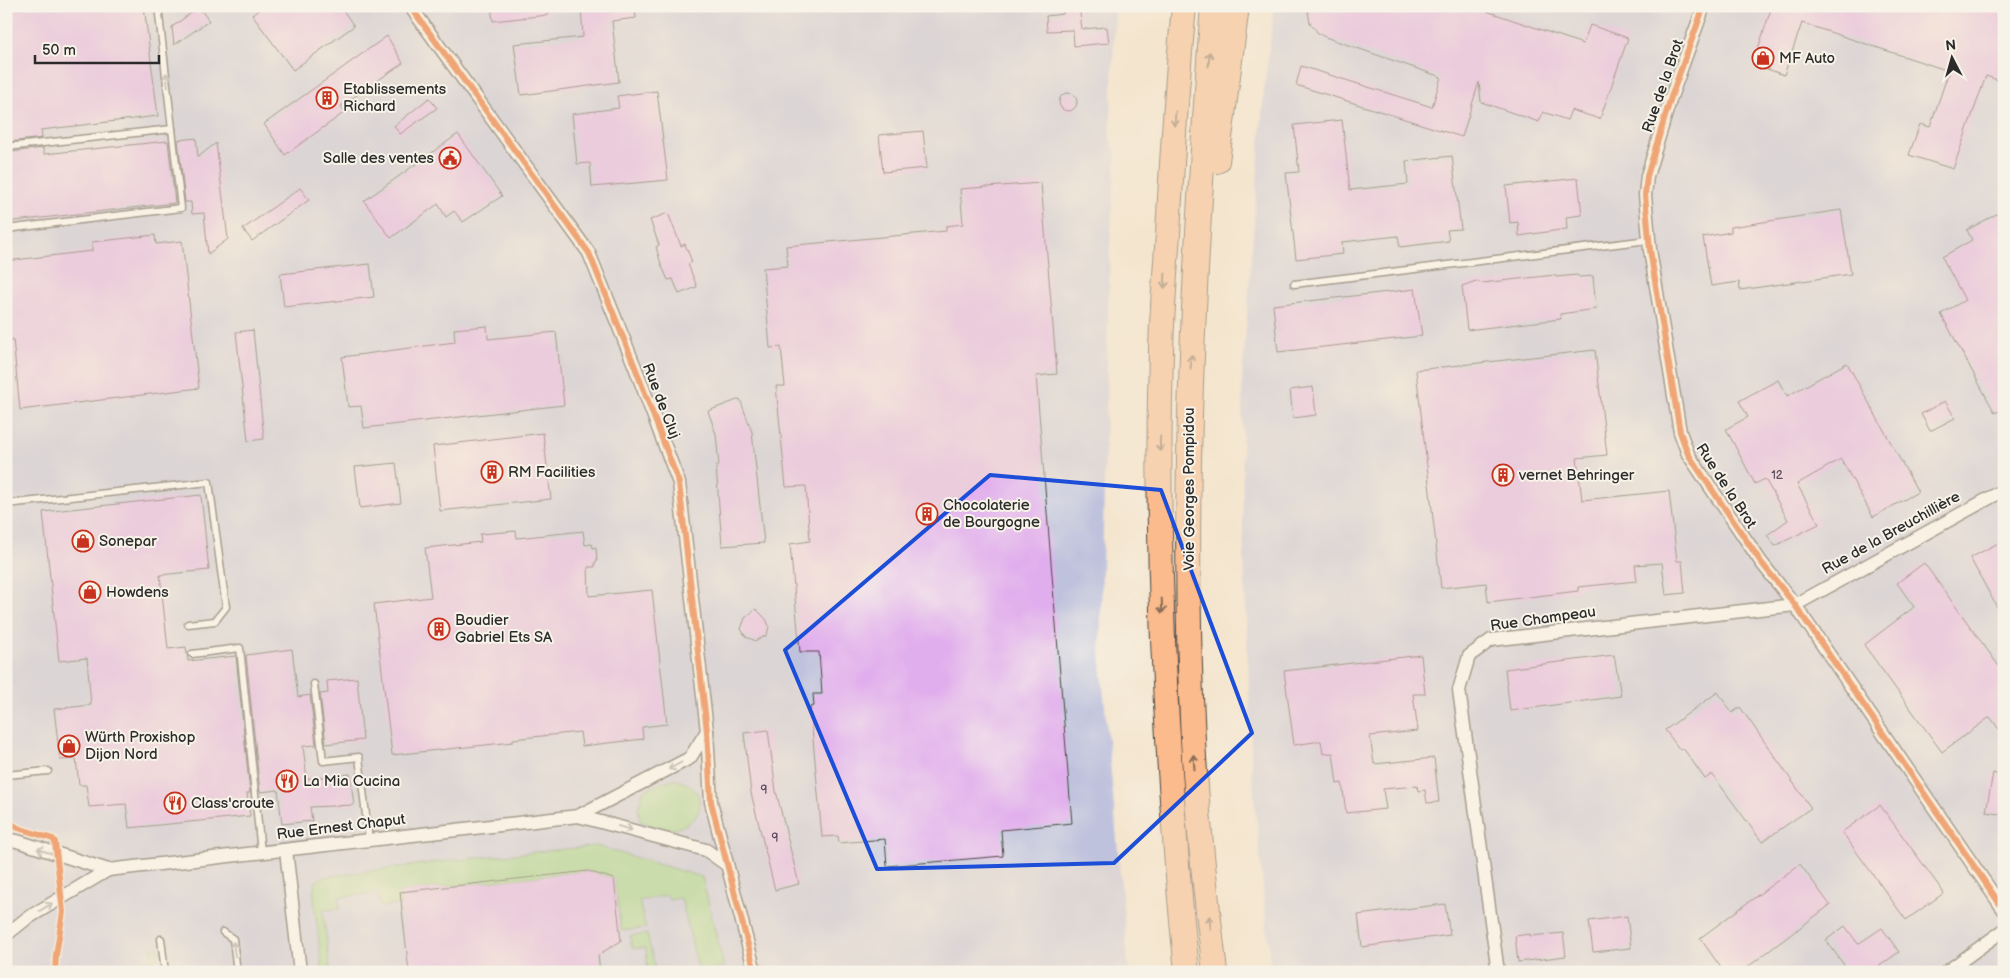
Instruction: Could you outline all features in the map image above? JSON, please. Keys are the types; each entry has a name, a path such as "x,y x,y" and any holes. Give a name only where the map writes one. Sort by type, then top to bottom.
{"highway":[{"path":"1176,6 1178,70"},
{"name":"Voie Georges Pompidou","path":"1184,6 1178,70 1161,349 1160,463 1167,729 1174,839 1187,972"},
{"name":"Voie Georges Pompidou","path":"1213,6 1202,152 1194,300 1187,519 1193,740 1202,860 1216,972"},
{"path":"1194,300 1208,248 1237,6"}],"street":[{"name":"Rue de Cluj","path":"410,6 589,253 632,358 679,483 707,731 711,802 752,971"},
{"name":"Rue de la Brot","path":"1704,6 1671,97 1647,176 1645,196 1648,240 1680,432 1688,454 1761,562 1795,604 2004,910"},
{"name":"Rue de la Breuchillière","path":"1795,604 2004,490"},
{"name":"Rue Champeau","path":"1498,972 1459,690 1469,656 1491,640 1795,604"},
{"name":"Rue Ernest Chaput","path":"6,935 26,919 108,870 578,816 690,758 707,731"},
{"name":"Rue Ernest Chaput","path":"578,816 706,850 727,864"},
{"name":"Rue Ernest Chaput","path":"6,840 17,841 108,870"},
{"path":"286,850 300,972"},
{"path":"1946,972 2004,930"}],"lane":[{"path":"6,229 181,208 158,6"},
{"path":"6,147 172,128"},
{"path":"1294,284 1648,240"},
{"path":"6,504 209,482 226,607 215,621 188,624"},
{"path":"192,654 240,648 261,852"},
{"path":"314,684 323,761 359,756 369,840"},
{"path":"6,775 48,771"},
{"path":"223,932 233,939 237,972"},
{"path":"161,939 165,972"}],"highlighted area":[{"path":"990,475 1161,490 1252,733 1114,863 877,869 785,650"}],"shaded area":[{"path":"6,6 1115,6 1110,138 1116,152 1110,245 1100,652 1129,972 6,972"},
{"path":"1274,6 2004,6 2004,972 1271,972 1252,773 1243,525 1242,380 1264,90"}],"green space":[{"path":"674,779 692,787 697,794 700,801 697,815 686,825 670,829 659,828 640,821 638,809 643,791"},
{"path":"596,846 702,877 724,967 699,972 681,898 669,900 667,895 639,901 646,928 621,931 614,879 588,871 400,892 401,904 380,907 377,893 339,897 340,909 323,910 330,968 322,969 313,891 315,882 322,877 454,860"},
{"path":"647,934 656,972 648,972 646,948 632,948 630,936"},
{"path":"151,948 159,948 160,953 143,972 119,972 140,961 152,959"}],"building":[{"path":"36,6 144,6 158,116 41,130 42,138 9,142 6,123 6,10"},
{"path":"264,6 340,6 354,26 293,70 252,15"},
{"path":"491,6 548,6 548,15 493,21"},
{"path":"581,6 635,6 636,18 612,21 619,82 521,95 514,44 583,37"},
{"path":"1063,6 1079,6 1082,29 1107,27 1109,43 1074,46 1073,30 1047,31 1046,16 1063,14"},
{"path":"1307,6 1472,6 1583,44 1590,25 1628,38 1600,119 1571,110 1567,120 1543,112 1539,122 1481,102 1479,82 1462,137 1296,85 1301,66 1432,107 1441,77 1325,37 1318,33 1310,23"},
{"path":"1772,6 2004,6 2004,24 2000,36 2004,37 2004,82 1986,76 1953,169 1909,155 1920,124 1930,127 1949,71 1802,23 1784,75 1753,64"},
{"path":"199,7 209,21 174,45 172,27"},
{"name":"Etablissements Richard","path":"387,36 403,63 341,106 345,112 285,155 264,124"},
{"path":"657,91 668,180 592,187 590,163 577,164 572,114 619,108 617,96"},
{"path":"1068,93 1074,96 1077,102 1074,108 1068,111 1062,108 1059,102 1062,96"},
{"path":"429,98 437,108 400,134 394,126"},
{"path":"1342,120 1350,190 1408,184 1406,161 1452,156 1461,229 1447,230 1449,241 1400,247 1398,236 1342,242 1343,254 1296,259 1286,173 1299,172 1294,125"},
{"path":"923,131 927,168 883,172 879,135"},
{"path":"458,134 502,196 463,222 454,211 446,217 438,204 391,238 364,201"},
{"path":"196,138 198,157 216,143 228,239 208,254 204,213 192,214 191,202 185,202 178,140"},
{"path":"168,141 175,203 6,222 6,158 12,157 11,152 43,148 44,154"},
{"path":"1578,178 1582,215 1566,217 1567,229 1519,236 1518,222 1510,223 1506,186"},
{"name":"Chocolaterie de Bourgogne","path":"1041,183 1057,374 1036,376 1072,823 1001,830 1003,856 887,866 885,839 839,843 838,836 822,837 810,707 814,706 813,694 822,694 819,652 800,652 790,544 810,541 806,486 786,487 776,386 785,386 781,347 770,348 763,268 788,266 786,246 946,231 946,226 963,224 960,189"},
{"path":"300,188 309,200 252,241 243,229"},
{"path":"1841,210 1851,274 1740,290 1739,282 1711,286 1703,237 1731,232 1731,227"},
{"path":"2004,210 2004,409 1995,413 1941,314 1965,300 1942,257 1972,240 1967,230"},
{"path":"668,213 681,246 685,244 692,262 688,264 697,287 679,294 673,279 668,280 661,264 656,247 659,245 650,220"},
{"path":"155,235 156,244 182,241 199,388 20,410 13,339 6,340 6,261 92,251 92,242"},
{"path":"370,264 374,297 284,307 280,274"},
{"path":"1555,275 1556,277 1593,276 1596,309 1560,314 1561,319 1467,330 1462,286 1476,281 1482,283"},
{"path":"1415,289 1422,336 1278,352 1273,305"},
{"path":"487,326 488,339 556,332 564,405 364,428 361,406 348,407 342,357 455,342 454,329"},
{"path":"253,330 264,439 248,441 236,332"},
{"name":"vernet Behringer","path":"1595,350 1607,455 1577,458 1582,500 1669,491 1677,561 1682,561 1685,593 1666,595 1662,563 1635,565 1637,581 1578,587 1578,591 1488,602 1486,583 1441,588 1416,370"},
{"path":"1847,363 1918,492 1873,517 1841,459 1797,484 1819,524 1775,546 1767,535 1788,520 1765,479 1755,484 1726,429 1748,417 1739,401 1778,380 1787,396"},
{"path":"1313,387 1316,415 1293,418 1290,390"},
{"path":"740,399 752,432 764,543 722,546 716,466 719,466 716,434 708,411"},
{"path":"1945,401 1955,418 1930,431 1921,414"},
{"name":"RM Facilities","path":"543,433 551,499 440,511 433,446"},
{"path":"396,463 401,503 360,508 355,467"},
{"path":"201,495 209,570 160,575 168,649 186,647 188,661 236,656 250,793 247,793 250,816 129,828 126,804 89,807 86,785 79,785 76,759 60,760 54,709 91,705 87,658 59,661 43,512"},
{"name":"Boudier Gabriel Ets SA","path":"516,531 517,538 583,531 585,545 592,544 593,548 596,547 597,561 595,562 595,567 588,567 589,596 652,590 667,724 642,727 643,739 582,746 580,732 513,739 513,742 392,755 374,604 431,597 425,548 481,542 480,534"},
{"path":"2004,540 2004,620 1970,558"},
{"path":"1924,563 2004,673 2004,736 1990,717 1942,752 1864,645 1914,607 1897,583"},
{"path":"756,609 766,619 769,626 767,635 756,641 746,637 741,629 745,618"},
{"path":"292,649 298,697 310,695 316,745 303,746 307,779 350,774 354,805 310,807 312,821 282,824 278,790 260,792 246,655"},
{"path":"1421,655 1425,694 1413,694 1418,731 1370,736 1374,764 1434,758 1439,802 1427,803 1425,790 1418,791 1417,786 1383,789 1386,809 1346,813 1342,783 1337,784 1333,753 1323,754 1321,741 1294,745 1284,671"},
{"path":"1614,655 1621,696 1510,711 1505,669"},
{"path":"357,678 363,740 326,744 320,694 328,693 327,681"},
{"path":"1718,692 1732,713 1740,707 1811,808 1762,842 1712,774 1705,779 1683,748 1680,750 1665,730"},
{"path":"768,730 776,791 799,884 775,890 751,793 744,733"},
{"path":"1993,773 2004,777 2004,815 1986,812"},
{"path":"1880,805 1944,893 1906,920 1842,832"},
{"path":"1800,864 1830,905 1741,972 1724,972 1700,938"},
{"path":"588,871 614,879 621,941 598,955 600,972 409,972 400,892"},
{"path":"1445,904 1450,935 1362,947 1358,915"},
{"path":"1627,916 1631,948 1593,952 1589,921"},
{"path":"1845,926 1858,944 1882,928 1899,952 1871,972 1849,972 1826,940"},
{"path":"1563,933 1566,956 1518,962 1515,936"}],"cycle path":[{"path":"410,6 589,253 679,483 707,731 711,802 755,972"},
{"path":"1704,6 1671,97 1647,176 1645,195 1650,250 1680,432 1688,454 1761,562 1795,605 2004,910"},
{"path":"6,820 18,828 53,839 55,842 63,912 55,972"}],"place":[{"name":"MF Auto","path":"1763,58"},
{"name":"Etablissements Richard","path":"327,98"},
{"name":"Salle des ventes","path":"450,158"},
{"name":"RM Facilities","path":"492,472"},
{"name":"vernet Behringer","path":"1503,475"},
{"name":"Chocolaterie de Bourgogne","path":"927,514"},
{"name":"Sonepar","path":"83,541"},
{"name":"Howdens","path":"90,592"},
{"name":"Boudier Gabriel Ets SA","path":"439,629"},
{"name":"Würth Proxishop Dijon Nord","path":"69,746"},
{"name":"La Mia Cucina","path":"287,781"},
{"name":"Class'croute","path":"175,803"}]}
